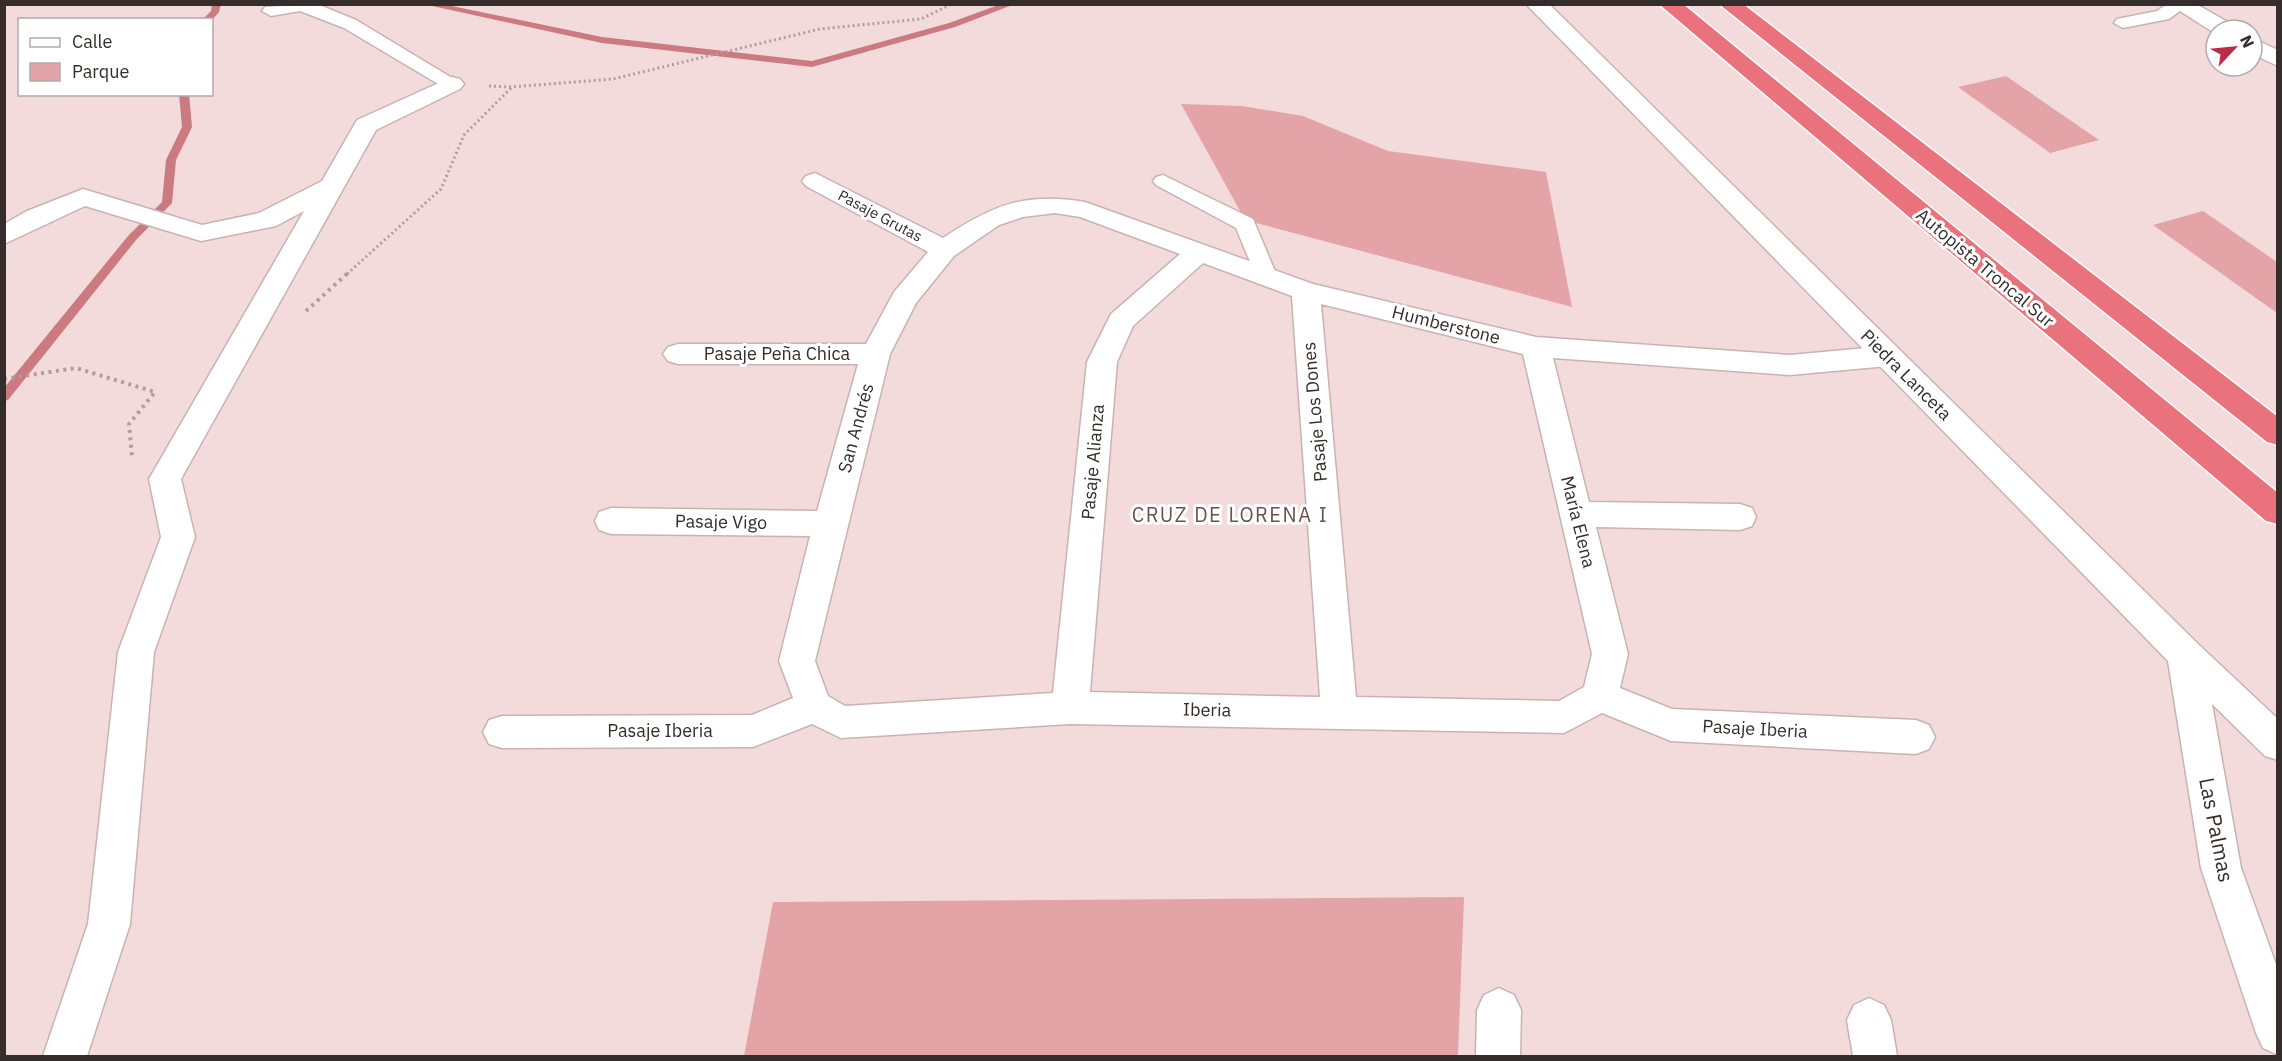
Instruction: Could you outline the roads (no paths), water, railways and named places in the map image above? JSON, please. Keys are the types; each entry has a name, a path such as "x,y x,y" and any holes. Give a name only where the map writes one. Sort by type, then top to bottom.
{"highway":[{"name":"Autopista Troncal Sur","path":"1668,4 2277,512"},
{"path":"1735,9 2277,434"}],"street":[{"name":"Piedra Lanceta","path":"1536,4 2185,655 2277,744"},
{"path":"2179,5 2204,19"},
{"path":"65,1056 109,924 136,652 178,537 165,479 366,125 452,84"},
{"name":"Pasaje Grutas","path":"815,181 944,250"},
{"path":"4,236 36,217 83,197 201,233 267,220 331,186"},
{"name":"Humberstone","path":"1020,209 1055,205 1085,210 1306,291 1536,347 1790,364 1888,356"},
{"name":"San Andrés","path":"814,706 797,661 875,354 904,299 944,250 990,219 1020,209"},
{"name":"Pasaje Alianza","path":"1070,708 1102,362 1121,321 1198,253"},
{"name":"Pasaje Los Dones","path":"1306,291 1340,712"},
{"name":"María Elena","path":"1536,347 1611,654 1600,696"},
{"name":"Pasaje Peña Chica","path":"678,354 875,354"},
{"path":"1575,514 1740,517"},
{"name":"Pasaje Vigo","path":"611,521 830,524"},
{"name":"Las Palmas","path":"2185,655 2221,868 2277,1033"},
{"name":"Iberia","path":"814,706 841,722 1070,708 1564,717 1600,696"},
{"name":"Pasaje Iberia","path":"1600,696 1671,725 1916,737"},
{"name":"Pasaje Iberia","path":"502,732 753,730 814,706"},
{"path":"1498,1056 1499,1010"}],"lane":[{"path":"271,11 302,5 350,24 452,84"},
{"path":"2123,23 2163,15 2179,5"},
{"path":"1163,181 1245,224 1266,276"}],"waterway":[{"path":"208,18 215,12 217,4"},
{"path":"427,4 602,40 812,64 952,25 1011,4"},
{"path":"4,397 132,238 167,203 171,160 187,127 184,96"}],"district":[{"name":"CRUZ DE LORENA I","path":"1230,515"}]}
